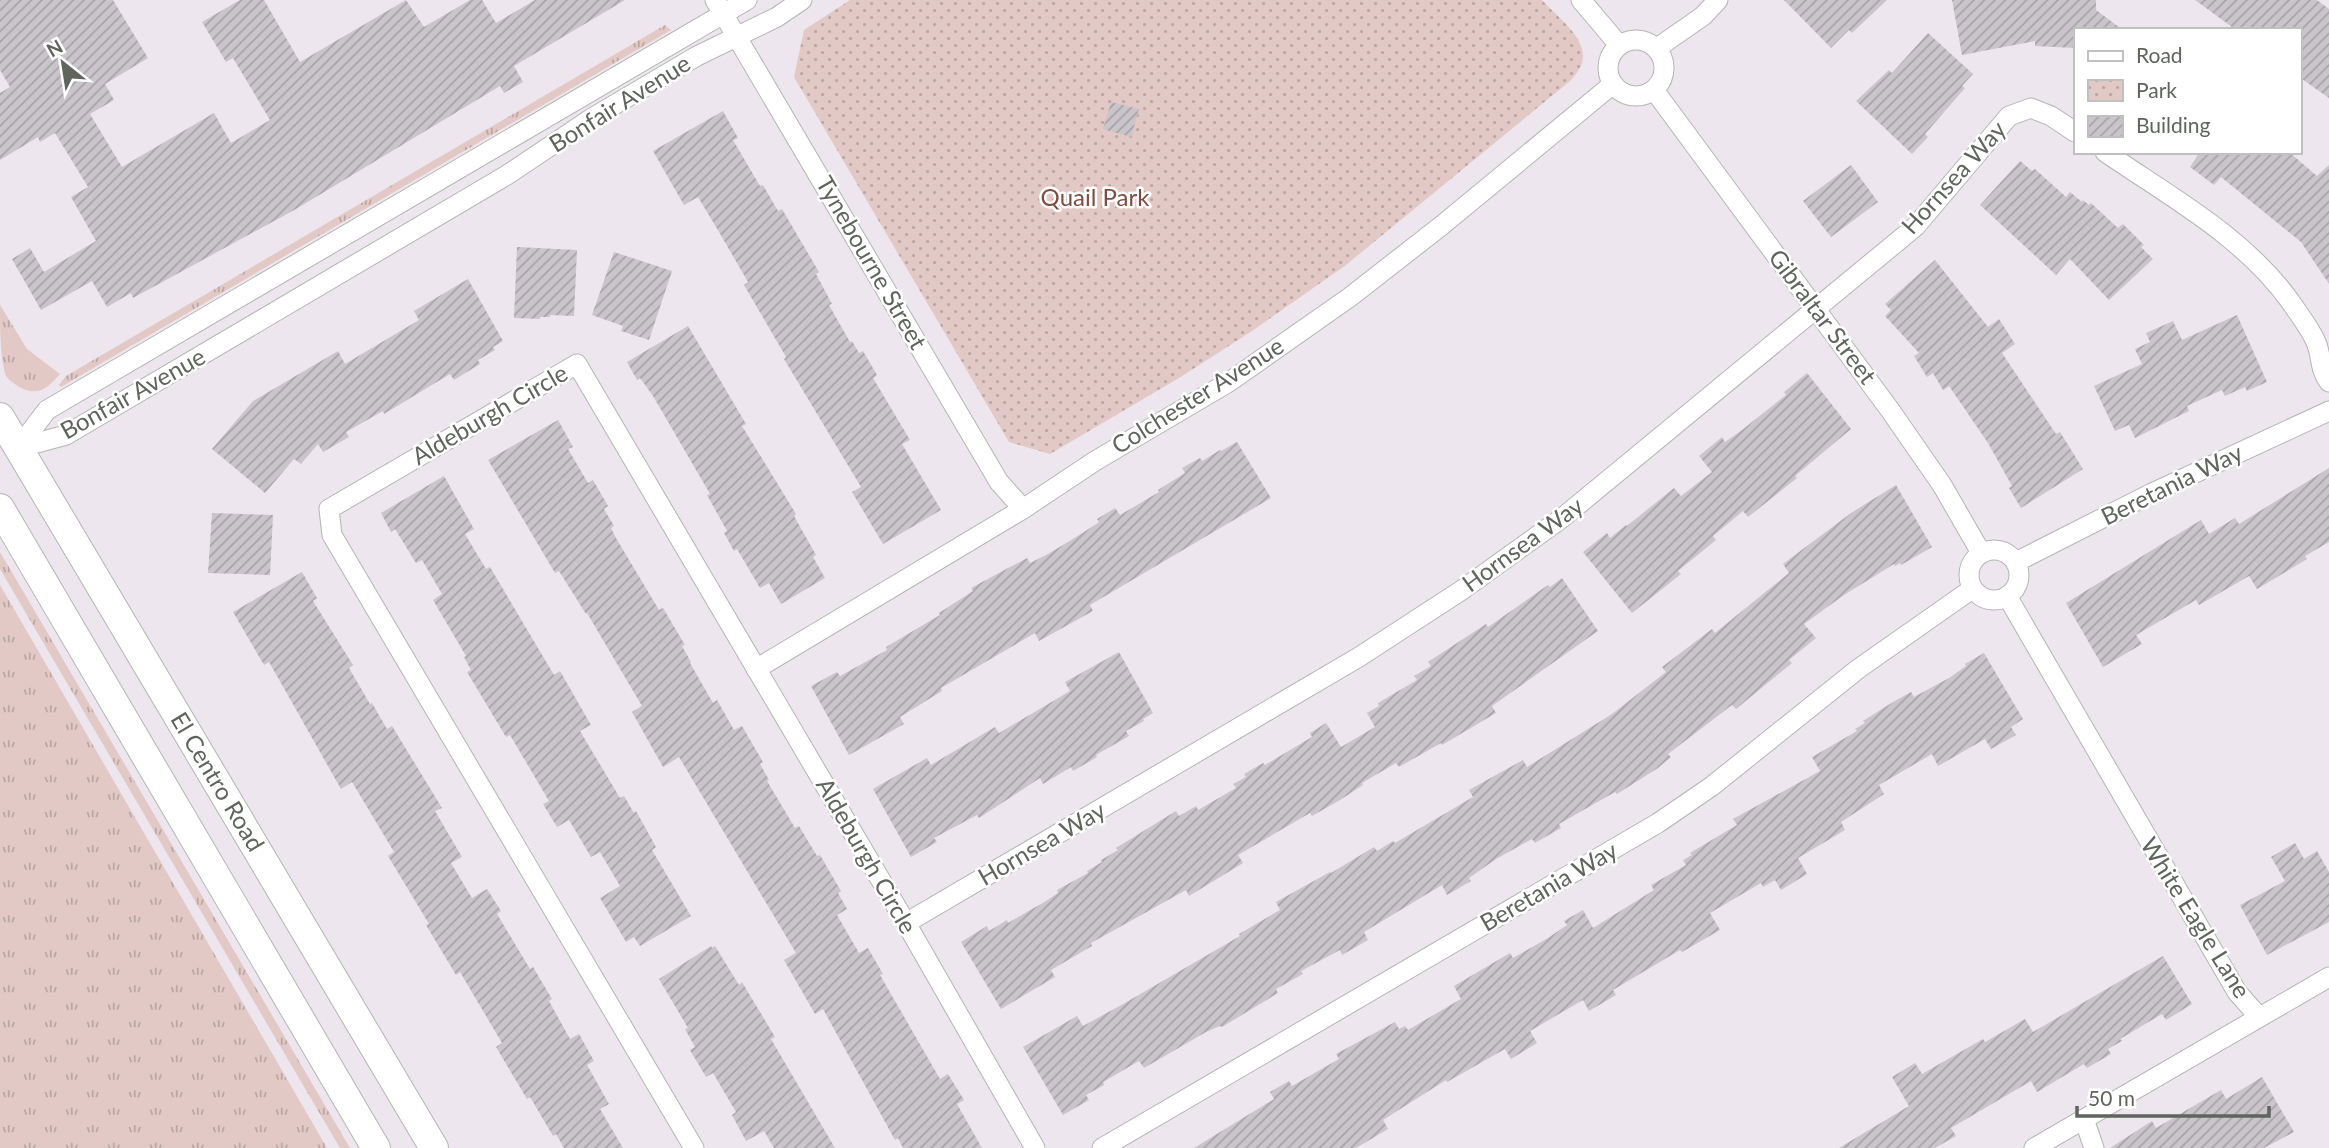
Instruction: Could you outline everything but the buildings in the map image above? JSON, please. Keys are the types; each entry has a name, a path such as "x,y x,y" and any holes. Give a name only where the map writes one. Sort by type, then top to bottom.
{"main road":[{"name":"El Centro Road","path":"0,417 434,1148"},
{"name":"El Centro Road","path":"0,509 376,1148"}],"street":[{"name":"Bonfair Avenue","path":"18,448 47,410 719,7 747,0"},
{"name":"Bonfair Avenue","path":"18,448 66,435 507,175 593,118 697,56 777,16 802,0"},
{"path":"1581,0 1619,46"},
{"path":"1657,48 1703,16 1718,0"},
{"name":"Tynebourne Street","path":"719,7 999,482 1023,509"},
{"path":"1641,39 1657,48 1663,56 1664,74 1654,90 1637,96 1628,95 1613,84 1608,66 1610,57 1619,46 1641,39"},
{"name":"Colchester Avenue","path":"756,669 1229,382 1350,297 1613,84"},
{"name":"Gibraltar Street","path":"1654,90 1852,355 1942,485 1980,551"},
{"name":"Hornsea Way","path":"906,923 1359,657 1462,590 1562,518 1915,227 2009,116 2031,108 2051,116 2074,131"},
{"path":"2108,154 2231,239 2256,262 2289,300 2316,343 2322,374 2329,382"},
{"name":"Aldeburgh Circle","path":"694,1148 332,535 329,509 577,364 906,923 1035,1148"},
{"name":"Beretania Way","path":"2016,562 2152,493 2329,411"},
{"path":"1980,551 2004,551 2016,562 2019,579 2016,587 2007,596 1994,600 1986,599 1972,589 1968,573 1980,551"},
{"name":"Beretania Way","path":"1102,1148 1658,823 1712,786 1858,669 1972,589"},
{"name":"White Eagle Lane","path":"2007,596 2237,992 2259,1017"},
{"path":"2034,1148 2329,977"},
{"path":"2084,1119 2094,1148"}],"green space":[{"name":"Quail Park","path":"850,0 1542,0 1570,28 1582,48 1583,58 1570,81 1346,265 1179,378 1050,454 1009,442 794,77 804,30"},
{"path":"665,25 671,30 61,387 59,385 66,376"},
{"path":"0,305 27,349 60,374 44,389 23,389 6,376 1,351"},
{"path":"0,552 350,1148 340,1148 0,569"},
{"path":"0,585 327,1148 0,1148"}]}
